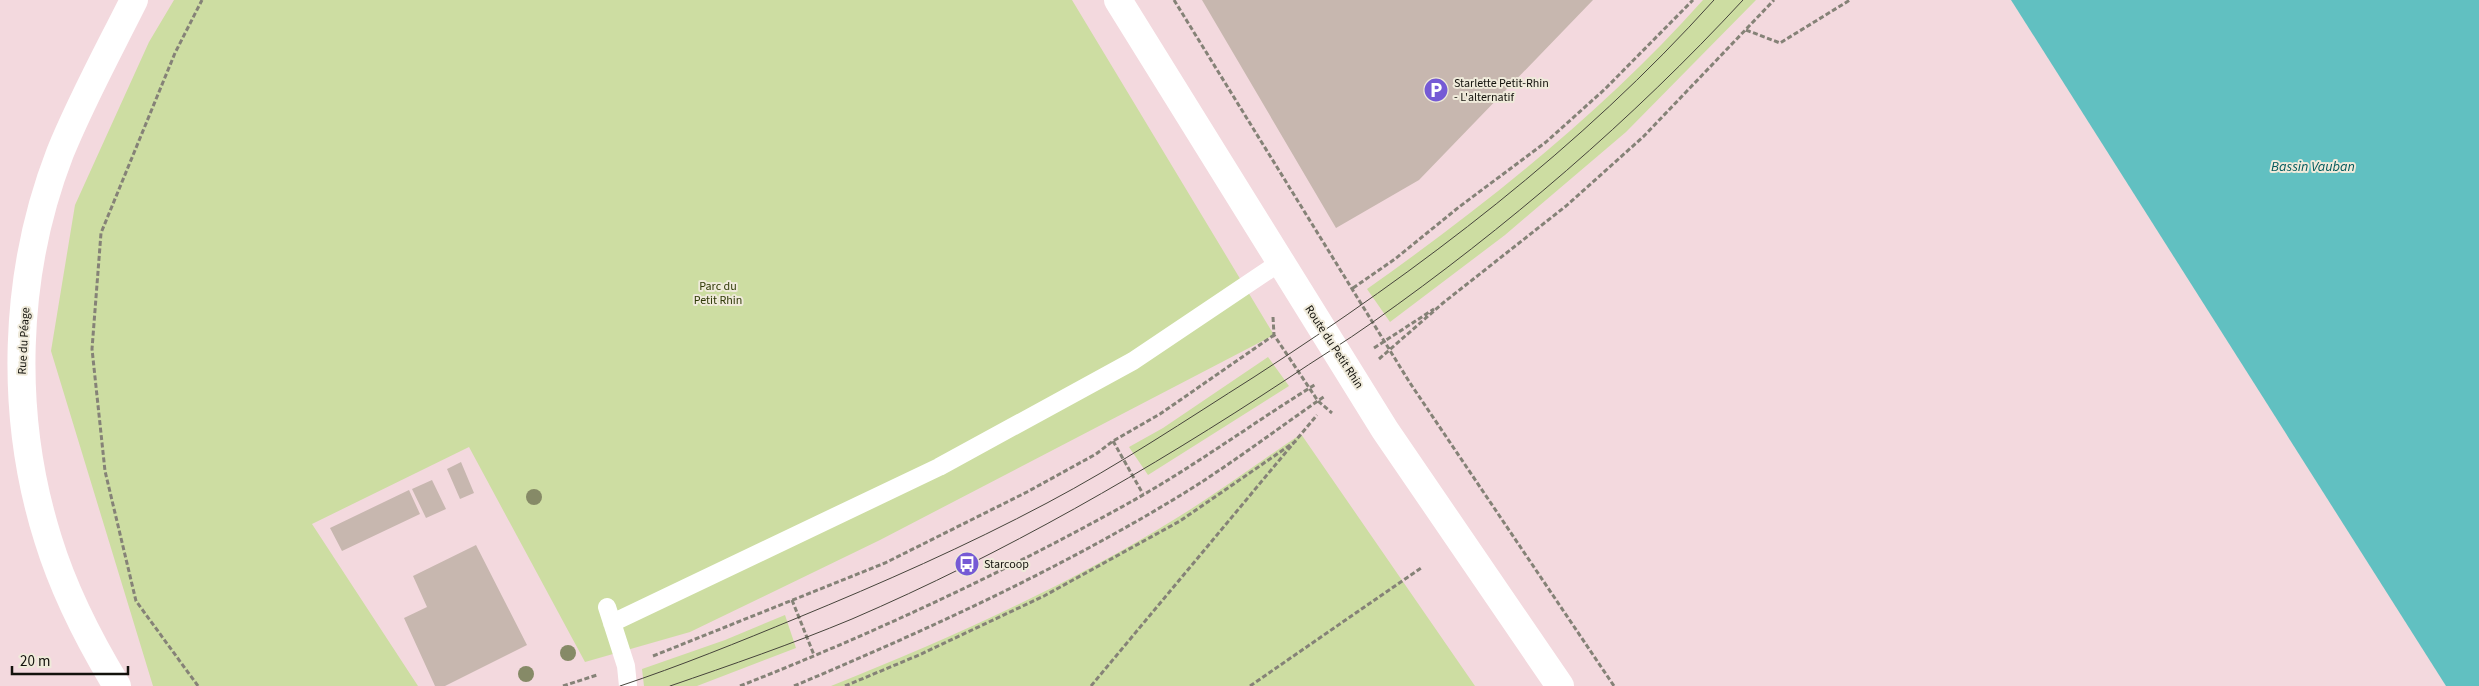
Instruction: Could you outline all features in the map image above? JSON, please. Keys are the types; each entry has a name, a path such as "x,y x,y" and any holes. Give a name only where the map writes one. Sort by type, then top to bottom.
{"street":[{"name":"Rue du Péage","path":"117,686 76,612 47,538 34,485 25,426 22,338 31,259 37,228 60,153 134,0"},
{"name":"Route du Petit Rhin","path":"1118,0 1385,430 1560,686"}],"lane":[{"path":"628,686 626,666 609,615 939,467 1133,361 1280,262"}],"path":[{"path":"198,686 136,602 105,471 92,349 101,232 175,53 202,0"},
{"path":"1174,0 1353,288 1390,351 1503,524 1614,686"},
{"path":"1353,288 1395,259 1459,207 1546,142 1605,89 1693,0"},
{"path":"1390,351 1443,303 1566,206 1636,144 1774,0"},
{"path":"1746,30 1780,43 1850,0"},
{"path":"740,686 956,591 1143,494 1443,303"},
{"path":"563,686 626,666 885,564 1096,454 1113,441 1160,414 1274,335 1318,401 1183,494 1105,540 1002,593 794,686"},
{"path":"1090,686 1317,414"},
{"path":"1113,441 1143,494"},
{"path":"845,686 919,655 1044,596 1180,521 1296,441"},
{"path":"1250,686 1421,568"},
{"path":"792,600 814,655"}],"shaded area":[{"path":"0,0 2479,0 2479,686 0,686"}],"green space":[{"name":"Parc du Petit Rhin","path":"174,0 1072,0 1274,335 880,540 690,632 585,662 469,447 312,524 418,686 153,686 51,351 75,205 149,42"},
{"path":"1703,0 1756,0 1626,132 1505,235 1390,322 1367,289 1456,224 1543,154 1626,79"},
{"path":"1268,357 1289,386 1148,475 1129,447 1163,428"},
{"path":"1301,434 1475,686 831,686 1007,610 1092,567 1191,509"},
{"path":"785,615 796,648 697,686 644,686 642,669 725,640"}],"water":[{"name":"Bassin Vauban","path":"2011,0 2479,0 2479,686 2446,686"}],"building":[{"path":"1202,0 1593,0 1419,180 1336,228"},
{"path":"461,462 474,493 460,499 447,469"},
{"path":"432,480 446,509 426,518 412,489"},
{"path":"409,490 420,514 342,551 330,528"},
{"path":"476,545 527,645 445,686 435,686 404,618 427,607 413,576"}],"tram line":[{"path":"620,686 753,636 924,564 1047,503 1152,442 1316,336 1378,293 1497,204 1610,106 1714,0"},
{"path":"670,686 852,619 964,567 1129,478 1235,413 1373,322 1423,286 1519,210 1566,171 1657,88 1743,0"}],"place":[{"name":"Starlette Petit-Rhin - L'alternatif","path":"1436,90"},
{"name":"Starcoop","path":"967,564"}]}
